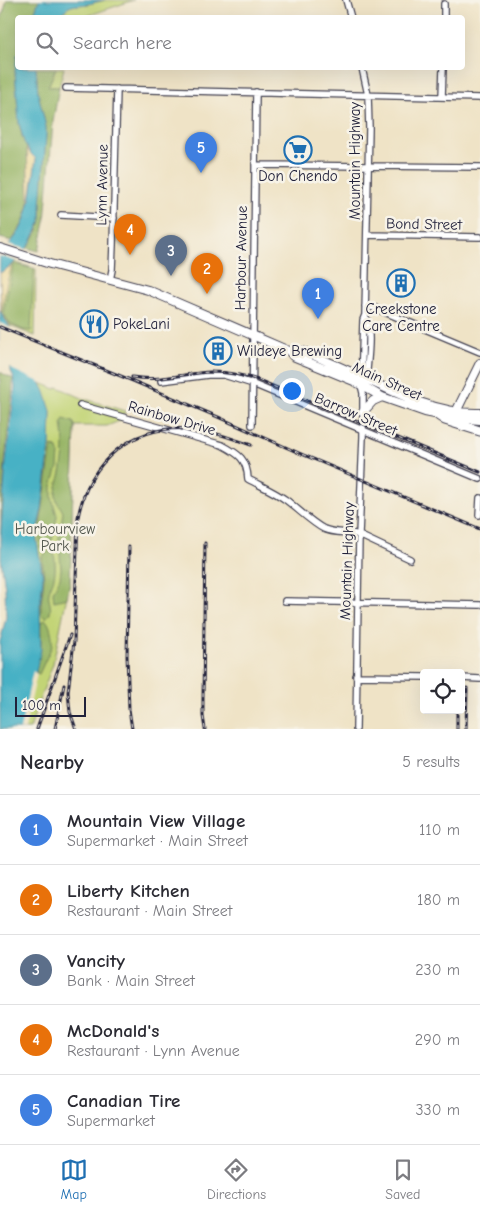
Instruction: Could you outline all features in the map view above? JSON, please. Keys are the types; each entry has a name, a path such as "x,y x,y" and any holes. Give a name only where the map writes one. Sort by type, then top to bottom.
{"highway":[{"path":"439,416 445,420 480,431"}],"main road":[{"name":"Main Street","path":"0,248 148,290 290,350 300,350 364,384 382,397 439,416 480,420"},
{"path":"462,419 456,412 480,363"},
{"name":"Main Street","path":"364,384 396,392 443,410 480,413"},
{"path":"363,412 373,401 382,397"}],"street":[{"path":"346,0 349,15"},
{"path":"444,4 444,15"},
{"name":"Mountain Highway","path":"356,729 363,412 369,343 365,306 369,128 368,95 362,70"},
{"path":"442,97 443,70"},
{"path":"66,88 480,98"},
{"name":"Lynn Avenue","path":"110,280 114,218 117,89"},
{"name":"Harbour Avenue","path":"252,424 256,92"},
{"path":"255,165 480,167"},
{"path":"61,215 114,218"},
{"name":"Bond Street","path":"367,235 480,237"},
{"path":"365,306 375,308 480,352"},
{"name":"Barrow Street","path":"162,381 208,375 224,375 253,384 480,479"},
{"name":"Rainbow Drive","path":"80,406 222,445 236,452 243,459 248,468 248,479 284,499 318,526 335,532 359,535"},
{"path":"479,515 480,498"},
{"path":"359,535 410,559"},
{"path":"285,601 480,605"},
{"path":"356,676 420,677"},
{"path":"465,678 480,679"}],"green space":[{"path":"7,0 39,0 34,15 15,15 15,71 19,123 27,147 29,205 22,225 12,241 0,238 0,24"},
{"path":"105,0 134,0 90,15 62,15 71,6"},
{"path":"36,70 55,70 48,87 59,87 53,122 45,222 39,251 27,248 37,232 41,217 46,127 38,93"},
{"path":"55,70 63,70 59,87 47,87"},
{"path":"14,262 36,269 35,336 10,326 1,312 7,279"},
{"path":"14,264 34,269 31,331 23,330 10,324 3,312"},
{"path":"0,372 13,379 5,459 1,534"},
{"name":"Harbourview Park","path":"41,383 55,389 58,387 82,398 125,411 122,420 107,426 75,426 70,581 53,664 30,729 22,729 41,650 40,605 43,578 36,535 42,509 50,446 51,411"},
{"path":"64,419 73,422 75,425 70,581 67,598 54,601 53,592 60,578 61,569 59,538 63,512 57,502 56,494 63,461 62,422"},
{"path":"52,446 58,449 59,453 58,467 52,486 52,498 57,516 52,540 41,548 39,532"},
{"path":"47,551 54,553 55,568 54,579 49,592 51,610 45,618 41,614 44,579 42,557"},
{"path":"46,620 51,632 52,646 39,674 36,673 36,668 41,648 41,622"}],"sand":[{"path":"27,147 36,159 29,205"},
{"path":"12,265 7,282 1,312 0,273"}],"water":[{"path":"39,0 105,0 69,7 62,15 34,15"},
{"path":"36,70 38,93 46,127 41,221 27,248 12,265 0,273 0,251 18,233 27,213 36,159 24,142 19,123 15,71"},
{"path":"0,311 35,371 51,411 50,446 42,509 36,535 43,578 40,605 41,650 22,729 0,729 0,642 6,617 1,559 1,530 6,462 15,387 13,376 0,347"}],"pier":[{"path":"6,243 28,250 18,262 0,256 0,248"},
{"path":"0,323 15,330 44,384 7,367 0,353"},
{"path":"33,671 37,674 25,729 20,729"}],"railway":[{"path":"0,327 133,381 480,529"},
{"path":"132,377 162,378 211,372 229,373 258,380 480,472"},
{"path":"76,729 70,712 68,692 74,641 78,517 92,479 103,463 116,450 132,440 150,433 170,429 191,429 214,433 251,445"},
{"path":"205,543 203,716 205,729"},
{"path":"129,547 127,656 129,709 132,729"},
{"path":"37,729 70,635"},
{"path":"55,729 64,685"},
{"path":"466,729 467,688"},
{"path":"457,714 457,729"}],"place":[{"name":"Don Chendo","path":"298,150"},
{"name":"Canadian Tire","path":"201,173"},
{"name":"McDonald's","path":"130,255"},
{"name":"Vancity","path":"171,276"},
{"name":"Creekstone Care Centre","path":"401,283"},
{"name":"Liberty Kitchen","path":"207,294"},
{"name":"Mountain View Village","path":"318,319"},
{"name":"PokeLani","path":"94,324"},
{"name":"Wildeye Brewing","path":"218,351"}]}
